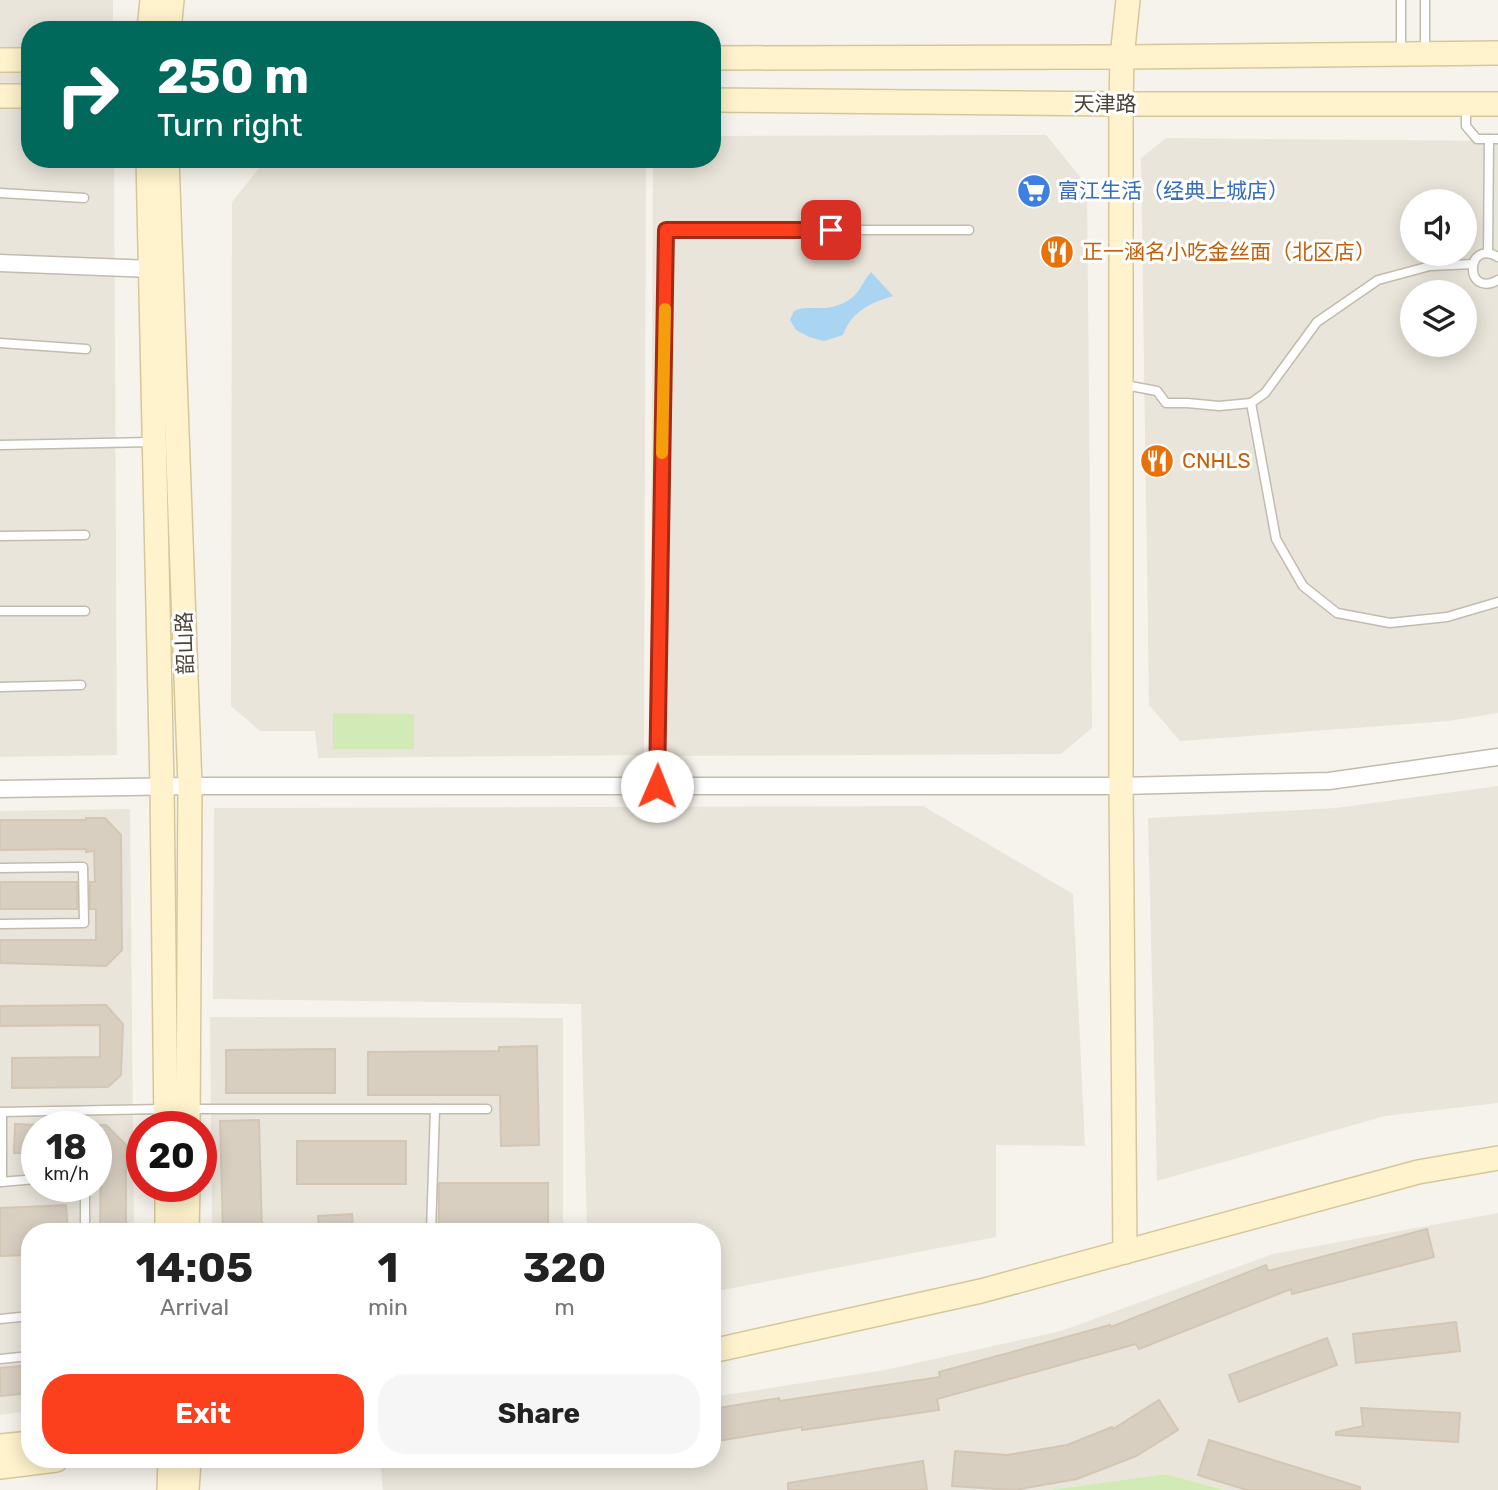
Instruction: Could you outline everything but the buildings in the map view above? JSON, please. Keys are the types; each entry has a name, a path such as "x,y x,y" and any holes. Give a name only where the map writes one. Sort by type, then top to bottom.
{"main road":[{"path":"150,21 152,0"},
{"path":"170,21 172,0"},
{"path":"1125,1251 1120,384 1121,104 1122,57 1128,0"},
{"path":"721,58 1498,53"},
{"path":"0,60 21,60"},
{"path":"0,96 21,96"},
{"name":"天津路","path":"721,100 1498,104"},
{"name":"韶山路","path":"148,168 162,786 177,1111"},
{"name":"韶山路","path":"167,168 190,786 177,1111"},
{"path":"721,1349 981,1291 1418,1172 1498,1158"},
{"path":"166,1202 167,1223"},
{"path":"187,1223 188,1202"},
{"path":"0,1446 21,1444"},
{"path":"0,1466 21,1464"},
{"path":"169,1490 170,1468"},
{"path":"187,1490 188,1468"}],"street":[{"path":"0,263 152,269"},
{"path":"0,789 162,786 1121,786 1329,781 1498,757"}],"lane":[{"path":"1401,0 1401,54"},
{"path":"1425,0 1425,54"},
{"path":"1466,104 1466,126 1477,139 1493,139 1488,253"},
{"path":"0,193 84,198"},
{"path":"657,786 666,230 970,230"},
{"path":"1477,258 1488,253 1498,257"},
{"path":"1120,384 1157,391 1166,403 1187,402 1219,406 1251,403 1265,393 1317,323 1378,280 1430,266"},
{"path":"1473,266 1473,274 1479,282 1489,284 1498,280"},
{"path":"0,343 86,349"},
{"path":"1251,403 1276,539 1303,586 1337,613 1390,623 1447,617 1498,602"},
{"path":"0,445 155,442"},
{"path":"0,536 85,535"},
{"path":"0,611 85,611"},
{"path":"0,687 82,685"},
{"path":"0,868 83,867 84,923 0,923"},
{"path":"217,1117 487,1108"},
{"path":"431,1223 435,1109"},
{"path":"21,1180 1,1182 1,1112 126,1116"},
{"path":"85,1202 85,1223"},
{"path":"0,1319 21,1317"},
{"path":"0,1359 21,1357"}],"shaded area":[{"path":"0,0 113,0 113,21 21,21 21,168 114,168 117,755 0,757"},
{"path":"1046,135 1087,185 1092,728 1061,754 650,756 653,168 721,168 721,136"},
{"path":"1166,138 1498,141 1498,713 1449,721 1180,741 1149,705 1141,158"},
{"path":"259,168 646,168 644,755 318,758 315,731 260,731 231,706 232,202"},
{"path":"1498,786 1498,1103 1385,1116 1157,1181 1148,818 1336,808"},
{"path":"923,806 1073,894 1085,1146 996,1145 996,1237 721,1290 721,1223 587,1223 581,1004 213,999 214,808"},
{"path":"130,809 133,1111 126,1111 126,1202 134,1202 134,1223 21,1223 21,1412 0,1415 0,811"},
{"path":"210,1017 563,1018 563,1223 212,1223 212,1202 217,1202 217,1111 211,1111"},
{"path":"1498,1213 1498,1490 1224,1490 1166,1474 1049,1490 383,1490 381,1468 721,1468 721,1396 885,1370 1061,1331 1273,1254"}],"green space":[{"path":"333,713 414,714 414,749 333,749"},
{"path":"1166,1474 1224,1490 1049,1490"}],"water":[{"path":"871,272 893,296 863,309 851,320 843,335 824,341 796,330 790,320 794,311 832,307 846,302 856,294"}],"slow traffic":[{"path":"662,453 665,309"}],"place":[{"name":"富江生活（经典上城店）","path":"1034,191"},
{"name":"正一涵名小吃金丝面（北区店）","path":"1057,252"},
{"name":"CNHLS","path":"1157,461"}],"route":[{"path":"657,786 666,230 831,230"}]}
